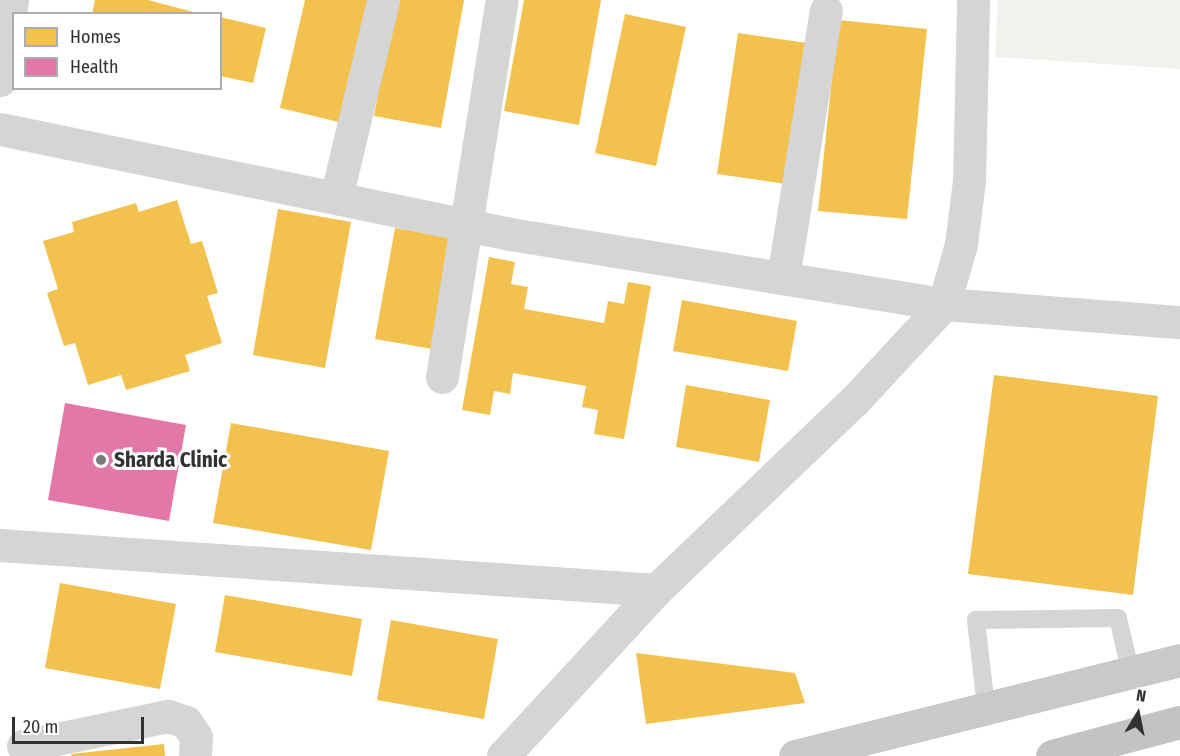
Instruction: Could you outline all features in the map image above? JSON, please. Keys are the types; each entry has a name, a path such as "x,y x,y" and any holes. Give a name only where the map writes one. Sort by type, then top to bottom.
{"highway":[{"path":"1052,756 1180,723"}],"main road":[{"path":"795,756 1130,670 1180,660"}],"street":[{"path":"0,80 12,0"},
{"path":"336,198 383,0"},
{"path":"442,377 502,0"},
{"path":"503,756 656,590 854,400 944,304 961,244 969,182 973,0"},
{"path":"783,278 826,10"},
{"path":"0,129 466,225 783,278 944,304 1180,322"},
{"path":"0,545 656,590"},
{"path":"15,751 168,716 186,722 196,737 195,756"}],"lane":[{"path":"986,707 976,620 1118,618 1130,670"}],"shaded area":[{"path":"998,0 1180,0 1180,69 995,57"}],"building: Homes":[{"path":"95,0 148,0 193,12 92,12"},
{"path":"305,0 372,0 343,123 280,108"},
{"path":"395,0 464,0 441,128 374,116"},
{"path":"524,0 601,0 579,125 504,111"},
{"path":"625,14 686,27 656,166 595,153"},
{"path":"222,17 266,28 253,83 222,76"},
{"path":"838,20 927,29 907,219 818,211"},
{"path":"738,33 807,43 786,184 717,174"},
{"path":"177,200 191,244 202,241 218,293 207,296 222,343 185,355 190,371 126,390 121,375 88,385 75,343 64,346 47,293 58,289 43,241 74,232 72,222 136,203 139,212"},
{"path":"278,209 351,222 325,368 253,355"},
{"path":"395,228 458,239 438,350 375,339"},
{"path":"489,257 515,262 511,284 528,287 524,309 604,323 608,301 624,304 628,282 651,286 624,439 594,434 598,410 582,407 586,386 513,373 510,394 494,391 490,415 462,410"},
{"path":"682,300 797,321 788,371 673,351"},
{"path":"994,375 1158,396 1133,595 968,574"},
{"path":"686,385 770,400 759,462 676,447"},
{"path":"231,423 389,451 371,550 213,523"},
{"path":"60,583 176,604 160,689 45,668"},
{"path":"225,595 362,619 352,676 215,652"},
{"path":"391,620 498,639 484,719 377,700"},
{"path":"636,653 795,673 805,703 646,724"},
{"path":"164,744 165,756 72,756 71,754"}],"building: Health":[{"path":"65,403 186,425 169,521 48,500"}],"place":[{"name":"Sharda Clinic","path":"101,460"}]}
